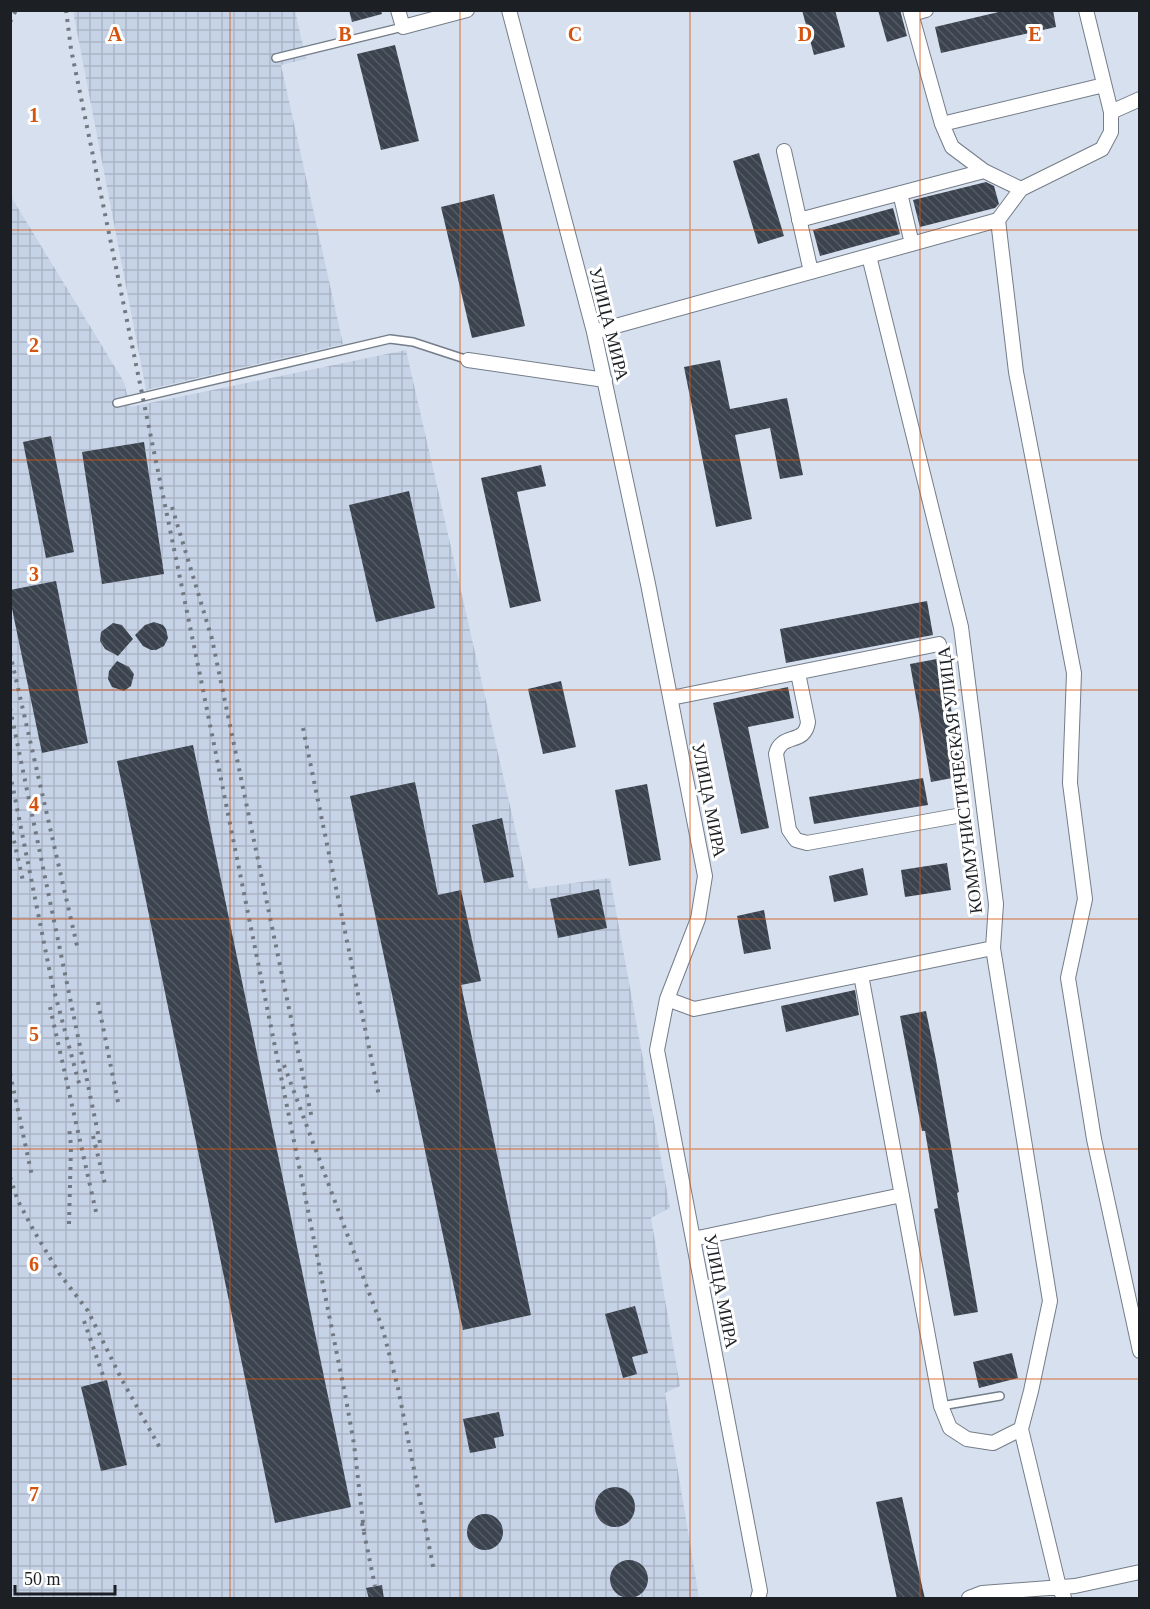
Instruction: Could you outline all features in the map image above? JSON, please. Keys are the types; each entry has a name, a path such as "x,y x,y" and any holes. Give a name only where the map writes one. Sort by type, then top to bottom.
{"street":[{"path":"398,10 403,27 467,10"},
{"name":"УЛИЦА МИРА","path":"509,10 605,380 671,698 705,876 698,919 667,999 657,1050 760,1591 758,1599"},
{"path":"926,10 910,12 942,124 952,147 984,171 1021,189"},
{"path":"594,332 998,220 1021,189 1102,149 1111,132 1112,112 1086,10"},
{"path":"942,124 1104,85"},
{"path":"1112,112 1140,99"},
{"path":"784,151 811,272"},
{"path":"799,220 984,171"},
{"path":"900,193 912,244"},
{"path":"998,220 1016,372 1074,673 1070,783 1085,899 1068,978 1094,1139 1140,1351"},
{"name":"КОММУНИСТИЧЕСКАЯ УЛИЦА","path":"869,256 960,627 996,904 993,948 1050,1301 1021,1429 1062,1593"},
{"path":"468,360 605,380"},
{"path":"671,698 939,645"},
{"path":"798,673 808,722 807,729 802,736 783,742 776,754 789,830 796,840 807,843 962,815"},
{"path":"667,999 694,1008 993,948"},
{"path":"861,975 941,1406 950,1428 967,1439 993,1443 1021,1429"},
{"path":"693,1239 902,1195"},
{"path":"969,1599 982,1593 1062,1593 1075,1586 1140,1572"}],"lane":[{"path":"276,58 403,27"},
{"path":"117,403 390,339 413,342 468,360"},
{"path":"941,1406 1000,1396"}],"shaded area":[{"path":"73,11 295,11 306,59 281,65 343,344 146,390"},
{"path":"10,195 124,382 130,407 406,350 529,889 610,878 670,1208 651,1218 680,1386 665,1393 699,1598 11,1598"}],"building":[{"path":"349,10 381,10 382,14 352,22"},
{"path":"802,10 835,10 845,47 814,55"},
{"path":"878,10 900,10 907,36 887,42"},
{"path":"1007,10 1053,10 1056,27 941,53 935,27"},
{"path":"395,45 419,141 381,150 357,54"},
{"path":"759,153 784,236 758,244 733,161"},
{"path":"986,182 994,186 999,204 995,208 920,227 913,200"},
{"path":"494,194 525,326 472,338 441,207"},
{"path":"893,208 900,234 820,256 813,230"},
{"path":"720,360 730,409 787,398 803,475 780,479 770,428 735,435 752,519 716,527 684,367"},
{"path":"51,436 74,552 46,558 23,442"},
{"path":"144,442 164,574 102,584 82,452"},
{"path":"541,465 546,486 517,492 541,601 510,608 481,478"},
{"path":"409,491 435,608 376,622 349,505"},
{"path":"56,581 88,743 42,753 10,590"},
{"path":"927,601 933,635 786,663 780,629"},
{"path":"154,622 163,625 168,638 164,646 151,650 143,646 135,635 145,625"},
{"path":"113,623 122,625 133,639 118,656 105,649 100,641 101,632"},
{"path":"942,658 963,776 931,782 910,664"},
{"path":"117,661 129,667 134,674 131,686 124,691 112,687 108,679 109,671"},
{"path":"561,681 576,747 543,754 528,689"},
{"path":"788,687 794,718 748,727 769,828 741,834 713,703"},
{"path":"193,745 351,1507 275,1523 117,761"},
{"path":"923,778 928,805 814,824 809,797"},
{"path":"415,782 438,895 461,890 481,981 461,985 531,1315 463,1330 350,796"},
{"path":"647,784 661,860 629,866 615,790"},
{"path":"502,818 514,877 484,883 472,825"},
{"path":"947,863 951,890 905,897 901,870"},
{"path":"863,868 868,895 834,902 829,876"},
{"path":"599,889 607,928 558,938 550,899"},
{"path":"764,910 771,949 744,954 737,916"},
{"path":"855,990 859,1015 786,1032 781,1006"},
{"path":"926,1011 978,1312 954,1316 934,1209 938,1208 925,1131 922,1131 900,1016"},
{"path":"635,1306 648,1353 632,1357 637,1374 623,1378 605,1314"},
{"path":"1012,1353 1018,1378 979,1388 973,1362"},
{"path":"107,1380 127,1465 101,1471 81,1387"},
{"path":"499,1412 504,1436 494,1438 496,1448 470,1453 463,1419"},
{"path":"615,1487 629,1493 635,1507 629,1521 615,1527 601,1521 595,1507 601,1493"},
{"path":"902,1497 925,1599 897,1599 876,1502"},
{"path":"485,1514 498,1519 503,1532 498,1545 485,1550 472,1545 467,1532 472,1519"},
{"path":"629,1560 636,1561 642,1566 647,1572 647,1586 642,1592 636,1597 629,1598 622,1597 616,1592 611,1586 610,1579 611,1572 616,1566 622,1561"},
{"path":"382,1585 384,1599 369,1599 366,1588"}],"railway":[{"path":"10,22 16,10"},
{"path":"66,10 71,49 346,1399 354,1444 364,1531"},
{"path":"172,507 212,639 312,1119"},
{"path":"10,653 78,950"},
{"path":"10,708 100,1143"},
{"path":"303,728 379,1096"},
{"path":"10,773 52,983 80,1087"},
{"path":"10,823 23,881"},
{"path":"98,1002 118,1102"},
{"path":"50,1007 96,1212"},
{"path":"284,1065 383,1330 398,1388 434,1571"},
{"path":"10,1073 32,1176"},
{"path":"69,1127 71,1146 69,1224"},
{"path":"93,1136 105,1184"},
{"path":"10,1177 18,1201 34,1231 59,1273 88,1311 122,1380 160,1448"},
{"path":"84,1321 105,1381"},
{"path":"362,1523 375,1586"}]}
